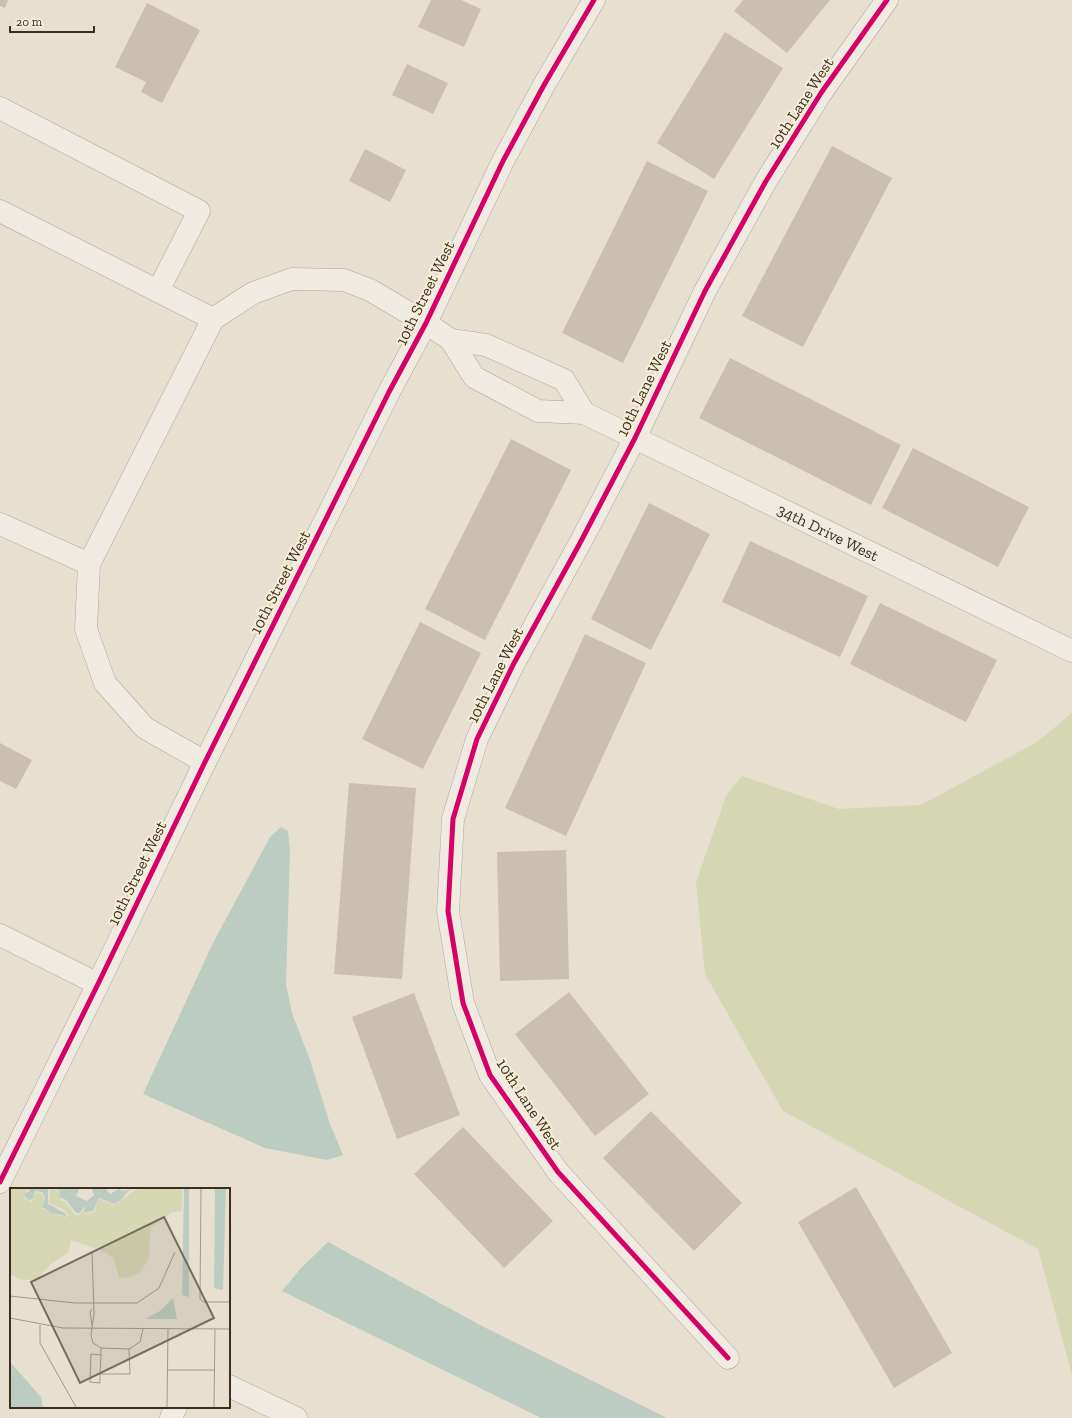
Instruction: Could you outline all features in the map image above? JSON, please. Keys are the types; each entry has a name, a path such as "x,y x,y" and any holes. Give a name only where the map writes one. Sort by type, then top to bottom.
{"street":[{"name":"10th Street West","path":"0,1182 98,984 205,762 389,392 426,323 503,160 544,85 594,0"},
{"name":"10th Lane West","path":"728,1358 558,1172 490,1075 463,1003 448,911 453,819 477,739 513,665 580,543 635,438 705,291 766,181 821,93 887,0"},
{"path":"0,108 199,211 158,292"},
{"path":"0,211 212,319 89,564 86,629 105,683 145,728 205,762"},
{"name":"34th Drive West","path":"212,319 253,293 292,279 344,280 370,290 426,323 451,340 474,377 538,411 584,413 1072,651"},
{"name":"34th Drive West","path":"451,340 486,345 564,380 584,413"},
{"path":"0,524 89,564"},
{"path":"0,935 98,984"},
{"path":"230,1386 296,1418"},
{"path":"171,1418 176,1408"}],"green space":[{"path":"1072,713 1072,1375 1038,1249 783,1111 705,974 696,882 726,796 742,776 839,809 921,805 1037,742"}],"shaded area":[{"path":"281,827 288,831 290,850 286,984 292,1013 310,1060 330,1124 343,1155 327,1160 265,1148 143,1094 213,943 270,837"},
{"path":"328,1242 482,1326 667,1418 541,1418 282,1291 301,1268"}],"building":[{"path":"0,0 8,0 5,8 0,6"},
{"path":"431,0 461,0 481,9 464,47 418,27"},
{"path":"743,0 830,0 787,53 734,11"},
{"path":"147,3 200,30 162,103 141,92 146,82 115,67"},
{"path":"725,32 783,68 714,179 657,143"},
{"path":"407,64 448,83 433,114 392,95"},
{"path":"832,146 892,178 803,347 742,316"},
{"path":"365,149 406,170 390,202 349,181"},
{"path":"647,161 708,191 623,363 562,333"},
{"path":"730,358 901,445 871,505 699,418"},
{"path":"511,439 571,470 485,640 425,609"},
{"path":"913,448 1029,507 998,567 882,508"},
{"path":"649,503 710,534 651,650 591,619"},
{"path":"750,541 868,596 840,657 722,602"},
{"path":"880,603 997,660 966,722 850,664"},
{"path":"420,622 481,653 423,769 362,739"},
{"path":"585,634 646,663 566,836 505,808"},
{"path":"0,743 32,760 16,789 0,781"},
{"path":"349,783 416,788 402,979 334,974"},
{"path":"566,850 569,979 500,981 497,852"},
{"path":"569,992 649,1094 595,1136 515,1034"},
{"path":"414,993 460,1115 397,1139 352,1017"},
{"path":"651,1111 742,1203 694,1251 603,1158"},
{"path":"463,1127 553,1221 504,1268 414,1174"},
{"path":"856,1187 952,1353 894,1388 798,1222"}],"cycle path":[{"path":"0,1182 98,984 205,762 389,392 426,323 503,161 544,85 594,0"},
{"path":"728,1358 558,1172 490,1075 463,1003 448,911 453,819 477,739 513,665 580,543 635,438 705,291 766,181 821,93 887,0"}]}
